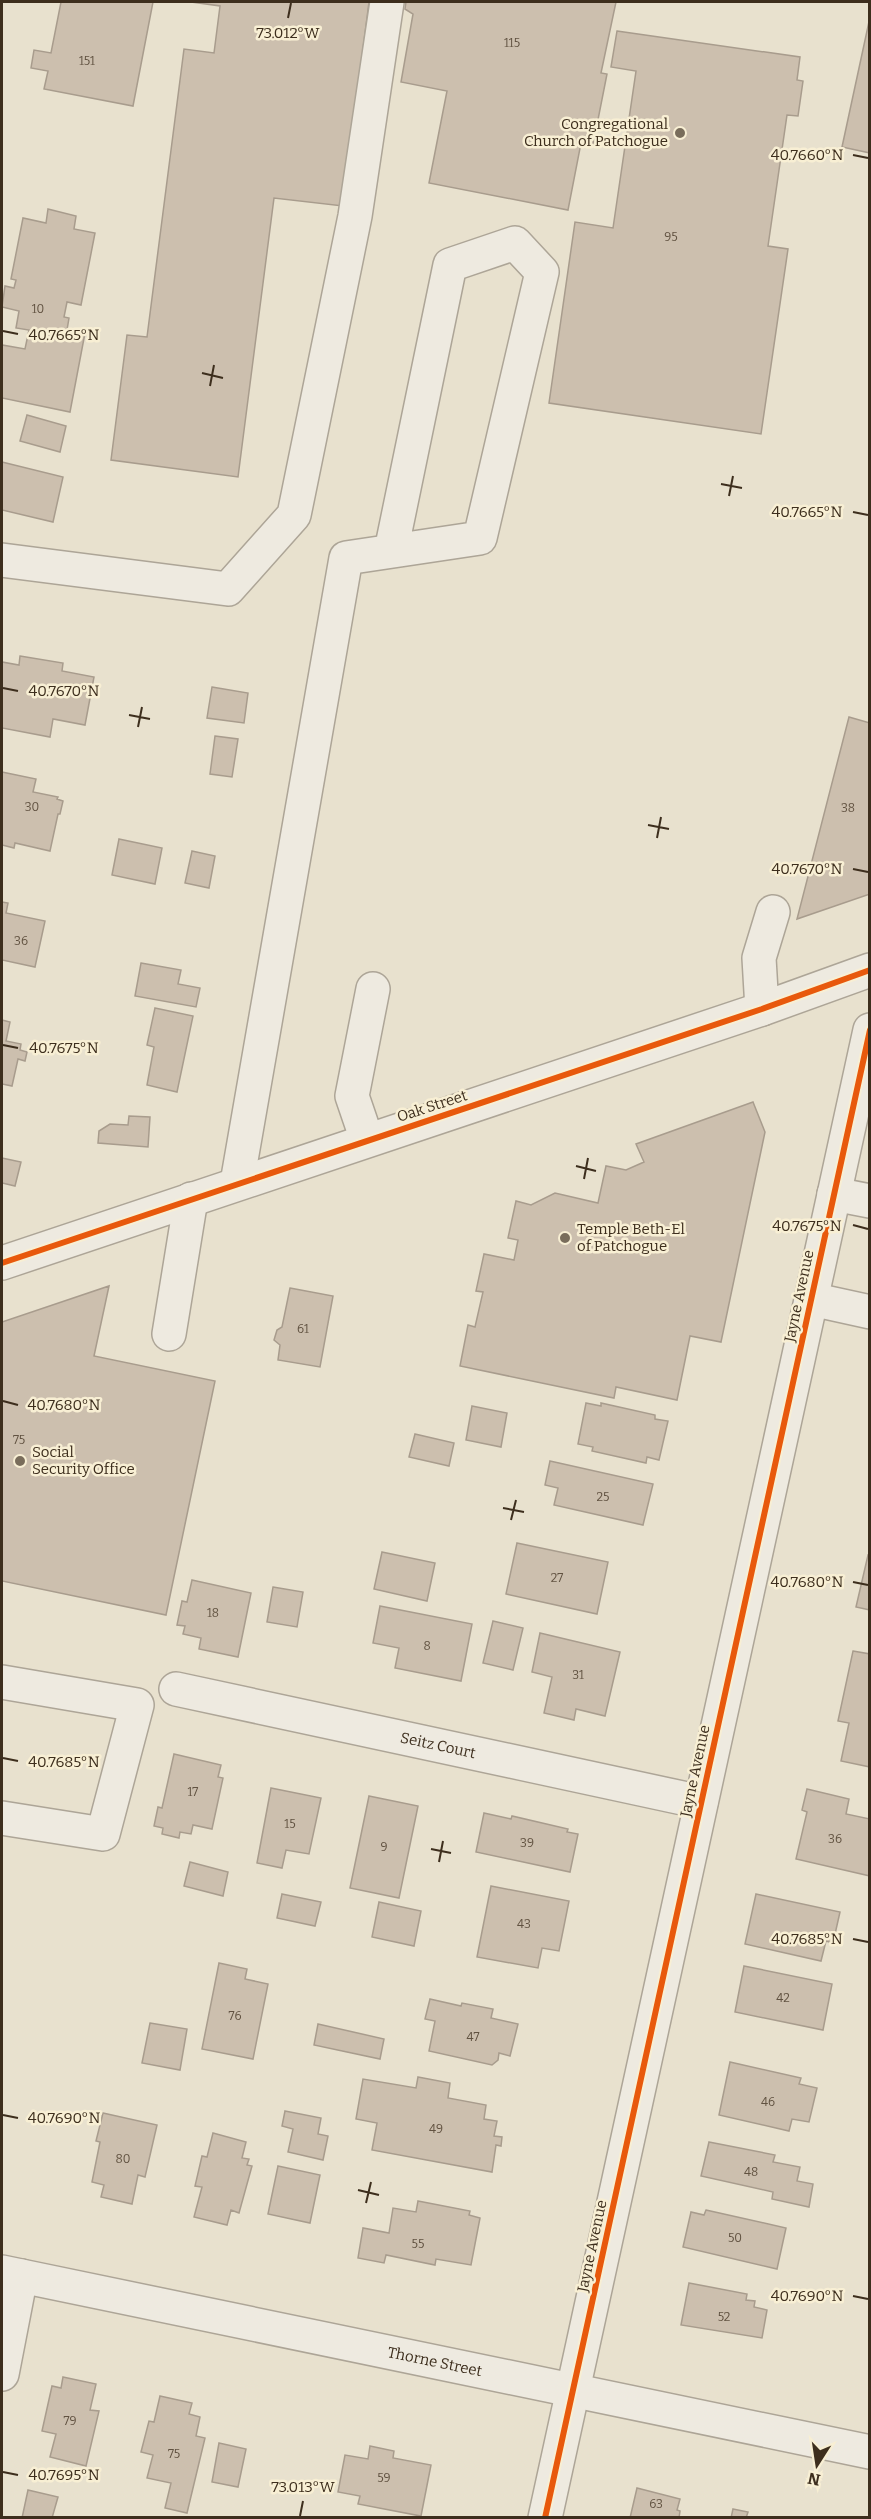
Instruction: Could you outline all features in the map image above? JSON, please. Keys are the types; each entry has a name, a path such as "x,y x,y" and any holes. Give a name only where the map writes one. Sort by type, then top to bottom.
{"street":[{"path":"2,560 228,589 294,515 355,216 387,2"},
{"path":"237,1183 346,558 480,538 542,272 515,243 450,265 391,551"},
{"path":"762,1009 759,958 772,912"},
{"name":"Oak Street","path":"2,1263 762,1009 870,970"},
{"path":"367,1140 352,1096 373,988"},
{"name":"Jayne Avenue","path":"545,2517 870,1029"},
{"path":"834,1194 870,1201"},
{"path":"169,1334 191,1199"},
{"path":"811,1299 870,1311"},
{"path":"2,1682 137,1705 103,1834 2,1818"},
{"name":"Seitz Court","path":"176,1689 701,1802"},
{"path":"2,2374 11,2274"},
{"name":"Thorne Street","path":"11,2274 870,2452"}],"building":[{"path":"61,2 153,2 133,106 44,89 48,71 31,68 34,50 51,53"},
{"path":"191,2 369,2 343,206 274,198 238,477 111,460 127,335 147,337 184,49 214,53 220,6"},
{"path":"406,2 616,2 601,73 607,74 593,145 581,143 568,210 429,183 447,91 401,82 413,14 405,9"},
{"path":"870,17 870,153 842,147"},
{"path":"617,31 800,57 797,80 803,81 798,116 787,115 768,246 788,249 761,434 549,403 575,222 613,228 636,71 611,67"},
{"path":"48,209 76,216 74,229 95,233 81,305 67,302 64,317 69,318 67,330 85,333 70,412 2,398 2,345 25,349 29,330 16,328 19,311 2,307 5,286 14,288 16,280 11,279 23,218 46,223"},
{"path":"27,415 66,426 60,452 20,441"},
{"path":"2,462 63,477 53,522 2,510"},
{"path":"20,656 63,663 62,671 94,677 85,725 53,719 50,737 2,728 2,662 19,665"},
{"path":"212,687 248,693 244,723 207,718"},
{"path":"849,717 870,723 870,894 797,919"},
{"path":"215,736 238,739 232,777 210,774"},
{"path":"2,772 36,779 33,792 58,797 57,799 63,801 50,851 15,843 14,848 2,845"},
{"path":"119,839 162,848 155,884 112,875"},
{"path":"192,851 215,856 209,888 185,883"},
{"path":"2,902 8,903 6,913 45,921 35,967 2,960"},
{"path":"141,963 181,970 178,984 200,988 196,1007 135,996"},
{"path":"155,1008 193,1016 177,1092 147,1085 154,1047 147,1045"},
{"path":"2,1020 10,1022 6,1041 21,1044 20,1050 27,1052 25,1061 18,1059 12,1086 2,1084"},
{"path":"753,1102 765,1132 721,1342 690,1336 677,1400 616,1387 614,1398 460,1366 468,1325 475,1327 483,1292 476,1291 484,1254 514,1260 518,1240 508,1238 516,1201 531,1205 555,1193 598,1203 606,1166 626,1170 644,1162 636,1144"},
{"path":"129,1116 150,1117 148,1147 98,1143 99,1131 110,1124 128,1125"},
{"path":"2,1158 21,1162 15,1186 2,1183"},
{"path":"109,1286 94,1356 215,1381 166,1615 2,1581 2,1322"},
{"path":"290,1288 333,1296 320,1367 278,1360 280,1345 274,1340 277,1330 282,1327"},
{"path":"586,1403 601,1406 601,1403 655,1415 655,1419 668,1421 659,1460 647,1457 646,1463 592,1451 593,1447 578,1444"},
{"path":"472,1406 507,1413 501,1447 466,1440"},
{"path":"415,1434 454,1443 449,1466 409,1457"},
{"path":"550,1461 653,1484 643,1525 554,1505 558,1488 545,1485"},
{"path":"517,1543 608,1562 597,1614 506,1594"},
{"path":"382,1552 435,1563 427,1601 374,1589"},
{"path":"868,1555 870,1556 870,1610 856,1607"},
{"path":"192,1580 251,1593 238,1657 199,1649 201,1638 183,1634 185,1626 177,1625 182,1601 187,1602"},
{"path":"273,1587 303,1592 297,1627 267,1622"},
{"path":"380,1606 472,1624 461,1681 395,1668 399,1648 373,1643"},
{"path":"493,1621 523,1628 513,1670 483,1663"},
{"path":"540,1633 620,1652 605,1716 576,1709 574,1720 544,1713 552,1677 532,1672"},
{"path":"853,1651 870,1654 870,1767 841,1761 849,1723 838,1721"},
{"path":"174,1754 221,1765 218,1777 223,1778 212,1829 193,1825 191,1834 180,1832 179,1838 162,1834 163,1828 154,1826 158,1807 162,1808"},
{"path":"271,1788 321,1798 309,1854 286,1850 282,1868 257,1863"},
{"path":"807,1789 849,1799 846,1814 870,1819 870,1876 796,1859 807,1812 802,1810"},
{"path":"369,1796 418,1806 399,1898 350,1888"},
{"path":"484,1813 511,1819 512,1816 568,1829 567,1832 578,1834 570,1872 476,1852"},
{"path":"190,1862 228,1872 223,1896 184,1886"},
{"path":"491,1886 569,1901 559,1951 542,1948 538,1968 477,1957"},
{"path":"282,1894 321,1902 315,1926 277,1918"},
{"path":"756,1894 840,1912 833,1943 826,1941 821,1961 745,1944"},
{"path":"379,1902 421,1911 414,1946 372,1937"},
{"path":"219,1963 247,1969 245,1979 268,1984 253,2059 202,2049"},
{"path":"744,1966 832,1984 823,2030 735,2012"},
{"path":"430,1999 461,2006 462,2003 493,2009 491,2018 518,2024 510,2056 499,2053 498,2060 492,2065 429,2051 435,2021 425,2019"},
{"path":"150,2023 187,2029 180,2070 142,2063"},
{"path":"318,2024 384,2039 380,2059 314,2045"},
{"path":"730,2062 801,2078 799,2084 817,2088 809,2122 792,2119 789,2131 719,2115"},
{"path":"418,2077 450,2083 448,2098 486,2105 484,2119 497,2121 494,2136 502,2137 501,2146 496,2145 492,2172 372,2150 377,2123 356,2119 363,2079 416,2088"},
{"path":"285,2111 321,2118 318,2134 328,2136 323,2160 288,2152 293,2129 282,2126"},
{"path":"103,2113 157,2125 145,2177 138,2175 132,2204 101,2197 104,2185 92,2182 100,2142 96,2141"},
{"path":"213,2133 246,2142 242,2158 249,2159 247,2165 252,2166 239,2213 231,2210 227,2225 194,2217 202,2187 195,2186 202,2156 207,2157"},
{"path":"709,2142 775,2155 773,2162 800,2167 797,2181 813,2184 809,2207 772,2199 773,2192 701,2176"},
{"path":"278,2166 320,2175 310,2223 268,2214"},
{"path":"418,2201 470,2211 469,2215 480,2218 471,2265 436,2259 435,2265 386,2255 384,2263 358,2258 363,2228 389,2233 393,2208 416,2212"},
{"path":"706,2210 786,2228 777,2269 683,2247 691,2212 704,2215"},
{"path":"689,2283 747,2294 746,2300 755,2301 754,2307 767,2310 762,2338 681,2325"},
{"path":"63,2377 96,2384 90,2410 99,2411 86,2466 50,2457 56,2434 42,2431 52,2386 61,2388"},
{"path":"160,2396 192,2403 189,2414 200,2417 196,2436 205,2438 187,2513 165,2508 171,2483 147,2478 153,2455 141,2452 149,2421 154,2422"},
{"path":"219,2443 246,2449 238,2487 212,2482"},
{"path":"370,2446 394,2451 393,2458 431,2465 421,2516 358,2504 360,2496 338,2492 345,2455 368,2459"},
{"path":"637,2488 680,2499 677,2510 680,2511 679,2518 630,2518"},
{"path":"28,2490 58,2497 52,2518 22,2518"},
{"path":"733,2509 748,2512 746,2518 731,2518"}],"cycle path":[{"path":"2,1263 762,1009 870,970"},
{"path":"545,2518 870,1030"}],"place":[{"name":"Congregational Church of Patchogue","path":"680,133"},
{"name":"Temple Beth-El of Patchogue","path":"565,1238"},
{"name":"Social Security Office","path":"20,1461"}]}
